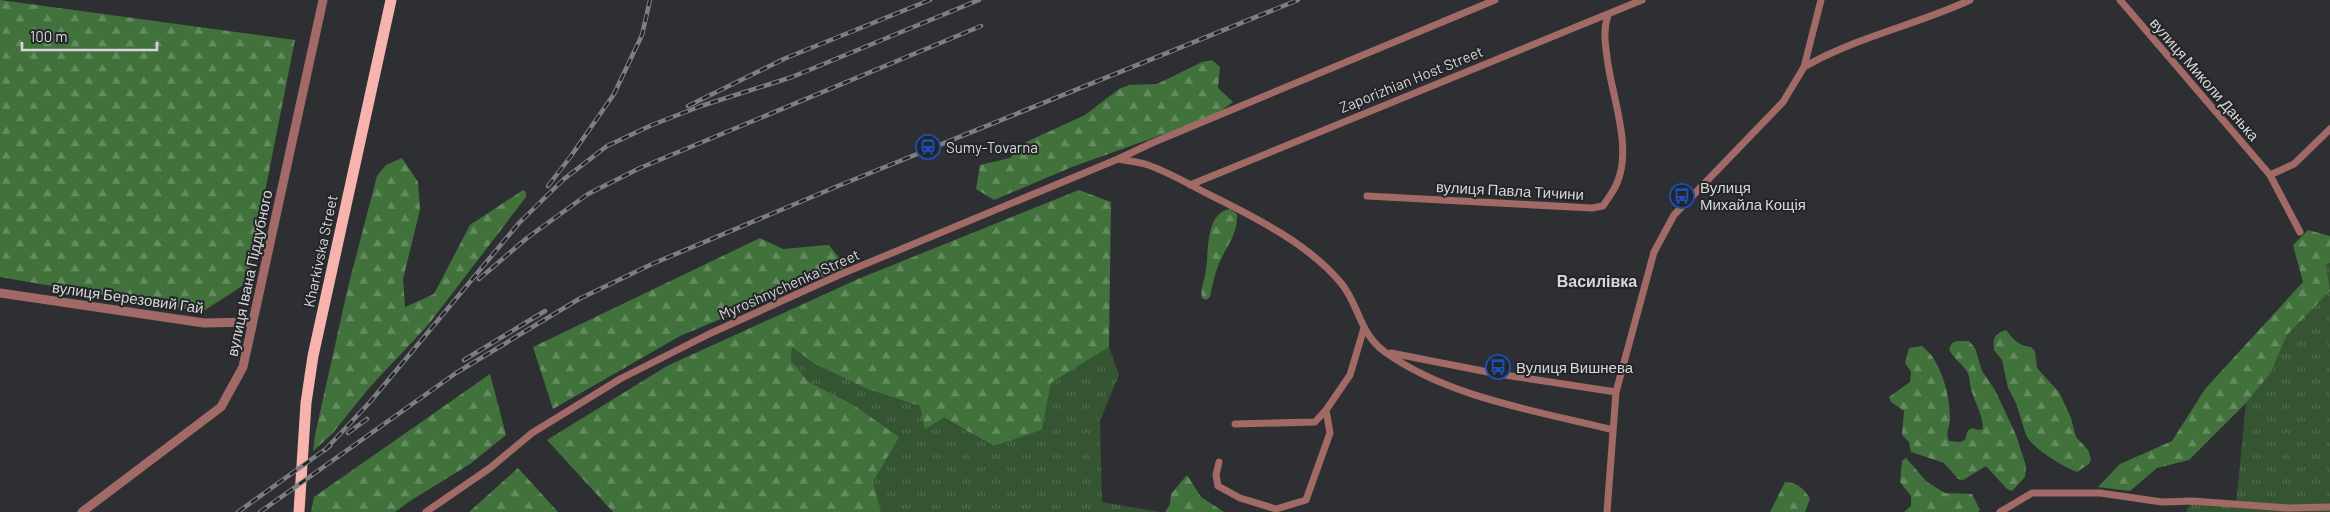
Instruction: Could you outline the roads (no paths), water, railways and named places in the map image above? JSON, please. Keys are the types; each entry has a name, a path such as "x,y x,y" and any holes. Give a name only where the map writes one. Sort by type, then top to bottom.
{"main road":[{"name":"Kharkivska Street","path":"299,512 306,403 313,356 391,0"}],"street":[{"name":"вулиця Івана Піддубного","path":"82,512 221,407 243,367 323,0"},
{"name":"Myroshnychenka Street","path":"426,512 490,468 532,433 620,379 685,346 838,276 1118,159 1152,142 1495,0"},
{"name":"Zaporizhian Host Street","path":"1190,185 1550,36 1608,15 1642,0"},
{"path":"1607,512 1616,392 1654,252 1674,215 1783,102 1804,67 1820,0"},
{"path":"1804,67 1829,52 1928,18 1970,0"},
{"name":"вулиця Миколи Данька","path":"2120,0 2270,176 2300,232"},
{"name":"вулиця Павла Тичини","path":"1367,196 1592,208 1603,206 1617,182 1622,160 1619,120 1609,73 1603,27 1608,15"},
{"path":"2270,176 2294,164 2330,128"},
{"path":"1118,159 1147,165 1190,185 1258,219 1313,256 1340,281 1350,295 1371,340 1386,352 1428,378 1504,403 1613,430"},
{"name":"вулиця Березовий Гай","path":"0,293 204,323 252,322"},
{"path":"1235,424 1315,422 1326,410 1350,375 1364,328"},
{"path":"1386,352 1498,374 1616,392"},
{"path":"1218,462 1216,475 1218,486 1240,498 1276,509 1306,500 1330,433 1326,410"},
{"path":"2000,512 2032,493 2100,493 2162,502 2192,501 2288,508 2330,507"}],"railway":[{"path":"548,186 614,94 642,35 650,0"},
{"path":"688,106 786,58 930,0"},
{"path":"325,450 370,402 519,223 564,179 607,146 652,125 701,106 792,77 979,0"},
{"path":"260,512 456,373 579,299 652,264 838,186 1298,0"},
{"path":"479,279 527,238 588,194 640,168 981,26"},
{"path":"464,360 545,311"},
{"path":"348,433 367,419"},
{"path":"238,512 330,446"}],"place":[{"name":"Sumy-Tovarna","path":"928,147"},
{"name":"Вулиця Михайла Кощія","path":"1682,196"},
{"name":"Вулиця Вишнева","path":"1498,367"}],"district":[{"name":"Василівка","path":"1597,280"}]}
